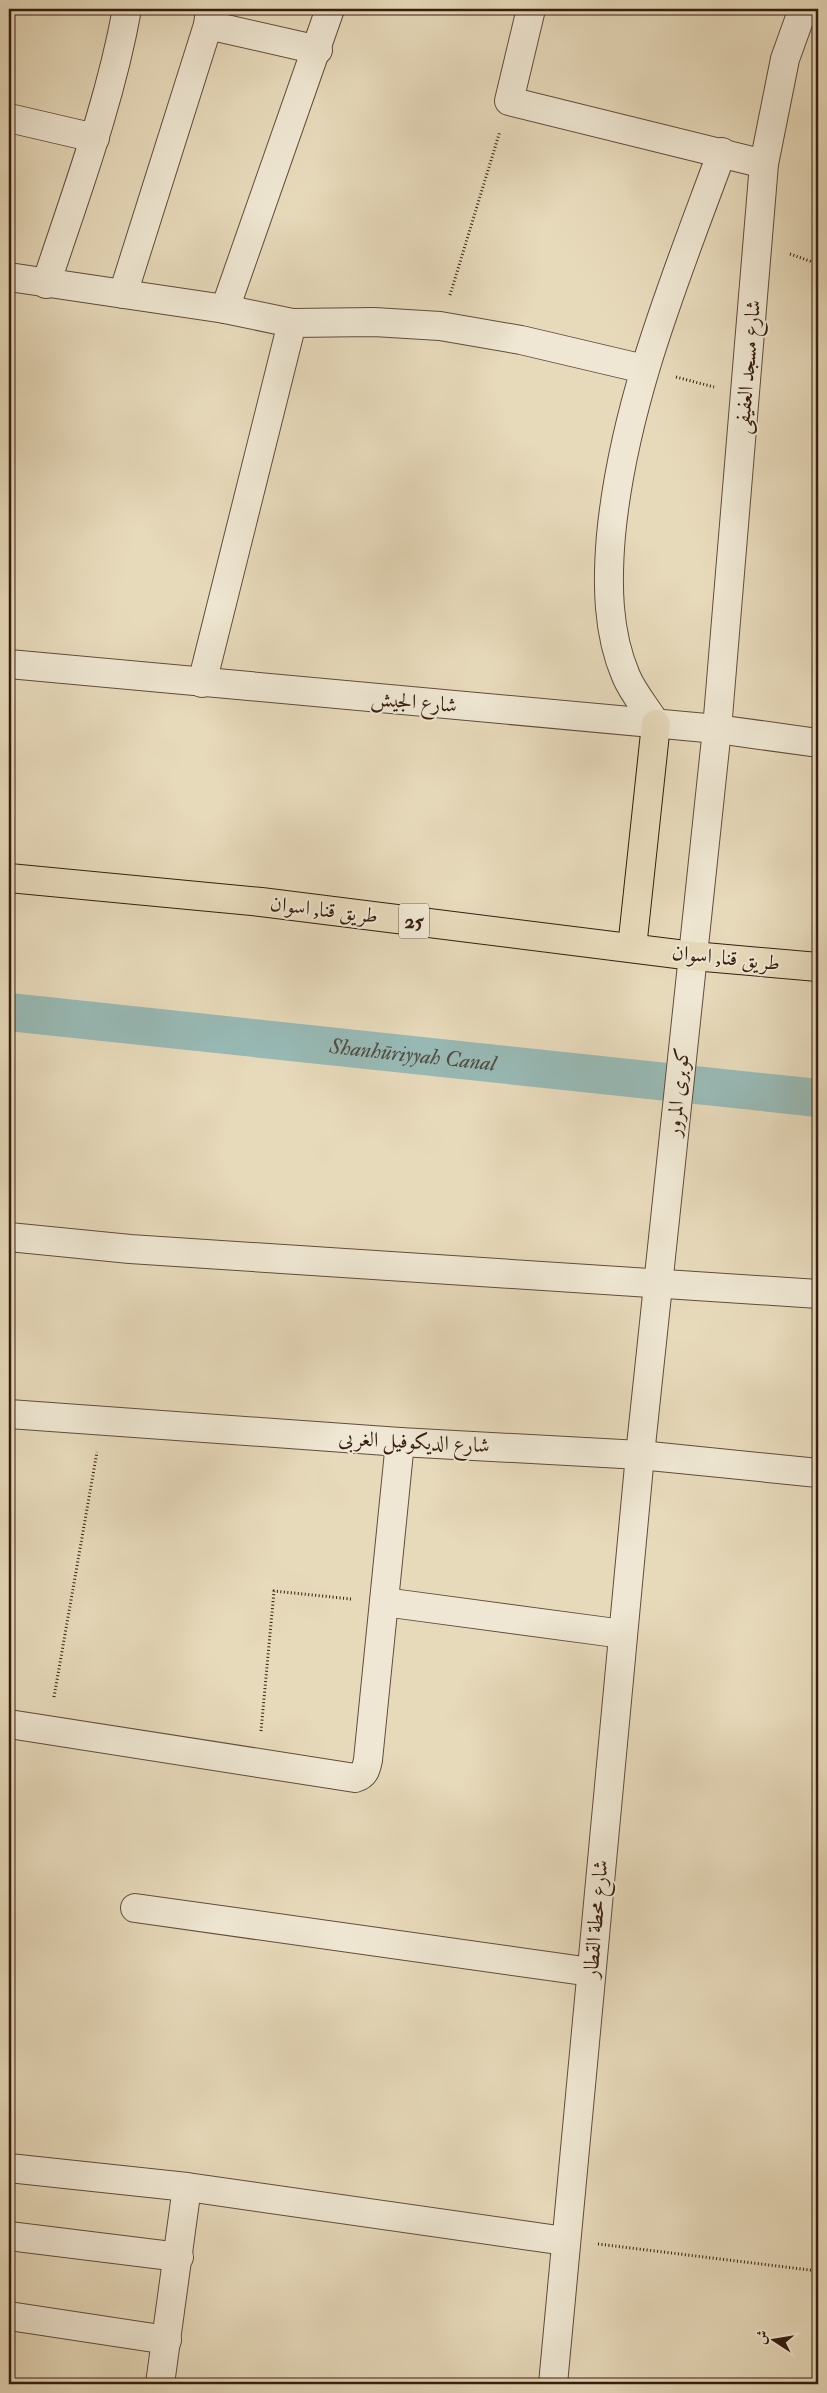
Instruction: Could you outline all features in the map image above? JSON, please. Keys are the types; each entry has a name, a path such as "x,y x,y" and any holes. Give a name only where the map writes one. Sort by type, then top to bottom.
{"highway":[{"path":"632,948 656,724"},
{"name":"طريق قنا, اسوان","path":"9,878 261,902 693,956 818,967"}],"street":[{"path":"46,284 95,138 121,41 127,9"},
{"path":"225,309 318,50 330,9"},
{"path":"531,9 509,100 764,164"},
{"name":"شارع مسجد العفيفى","path":"717,729 764,164 786,58 803,9"},
{"path":"123,294 209,17 318,50"},
{"path":"9,118 95,138"},
{"path":"656,724 626,677 611,623 608,568 621,457 644,370 722,152"},
{"path":"9,277 46,284 225,309 292,323 374,322 440,326 520,340 644,370"},
{"path":"202,683 292,323"},
{"name":"شارع الجيش","path":"9,664 717,729 818,744"},
{"name":"كوبرى المرور","path":"641,1443 717,729"},
{"path":"9,1237 130,1249 818,1294"},
{"name":"شارع الديكوفيل الغربى","path":"9,1414 400,1442 641,1443 818,1473"},
{"path":"9,1724 355,1778 364,1773 368,1760 400,1442"},
{"name":"شارع محطة القطار","path":"553,2384 641,1443"},
{"path":"384,1602 623,1634"},
{"path":"135,1908 591,1972"},
{"path":"9,2168 187,2187 565,2240"},
{"path":"160,2384 179,2257 187,2187"},
{"path":"9,2236 179,2257"},
{"path":"9,2316 167,2340"}],"path":[{"path":"440,326 509,100"},
{"path":"644,370 746,394"},
{"path":"48,1730 102,1422"},
{"path":"258,1762 274,1591 384,1602"},
{"path":"565,2240 818,2271"}],"waterway":[{"name":"Shanhūriyyah Canal","path":"9,1012 818,1098"}]}
